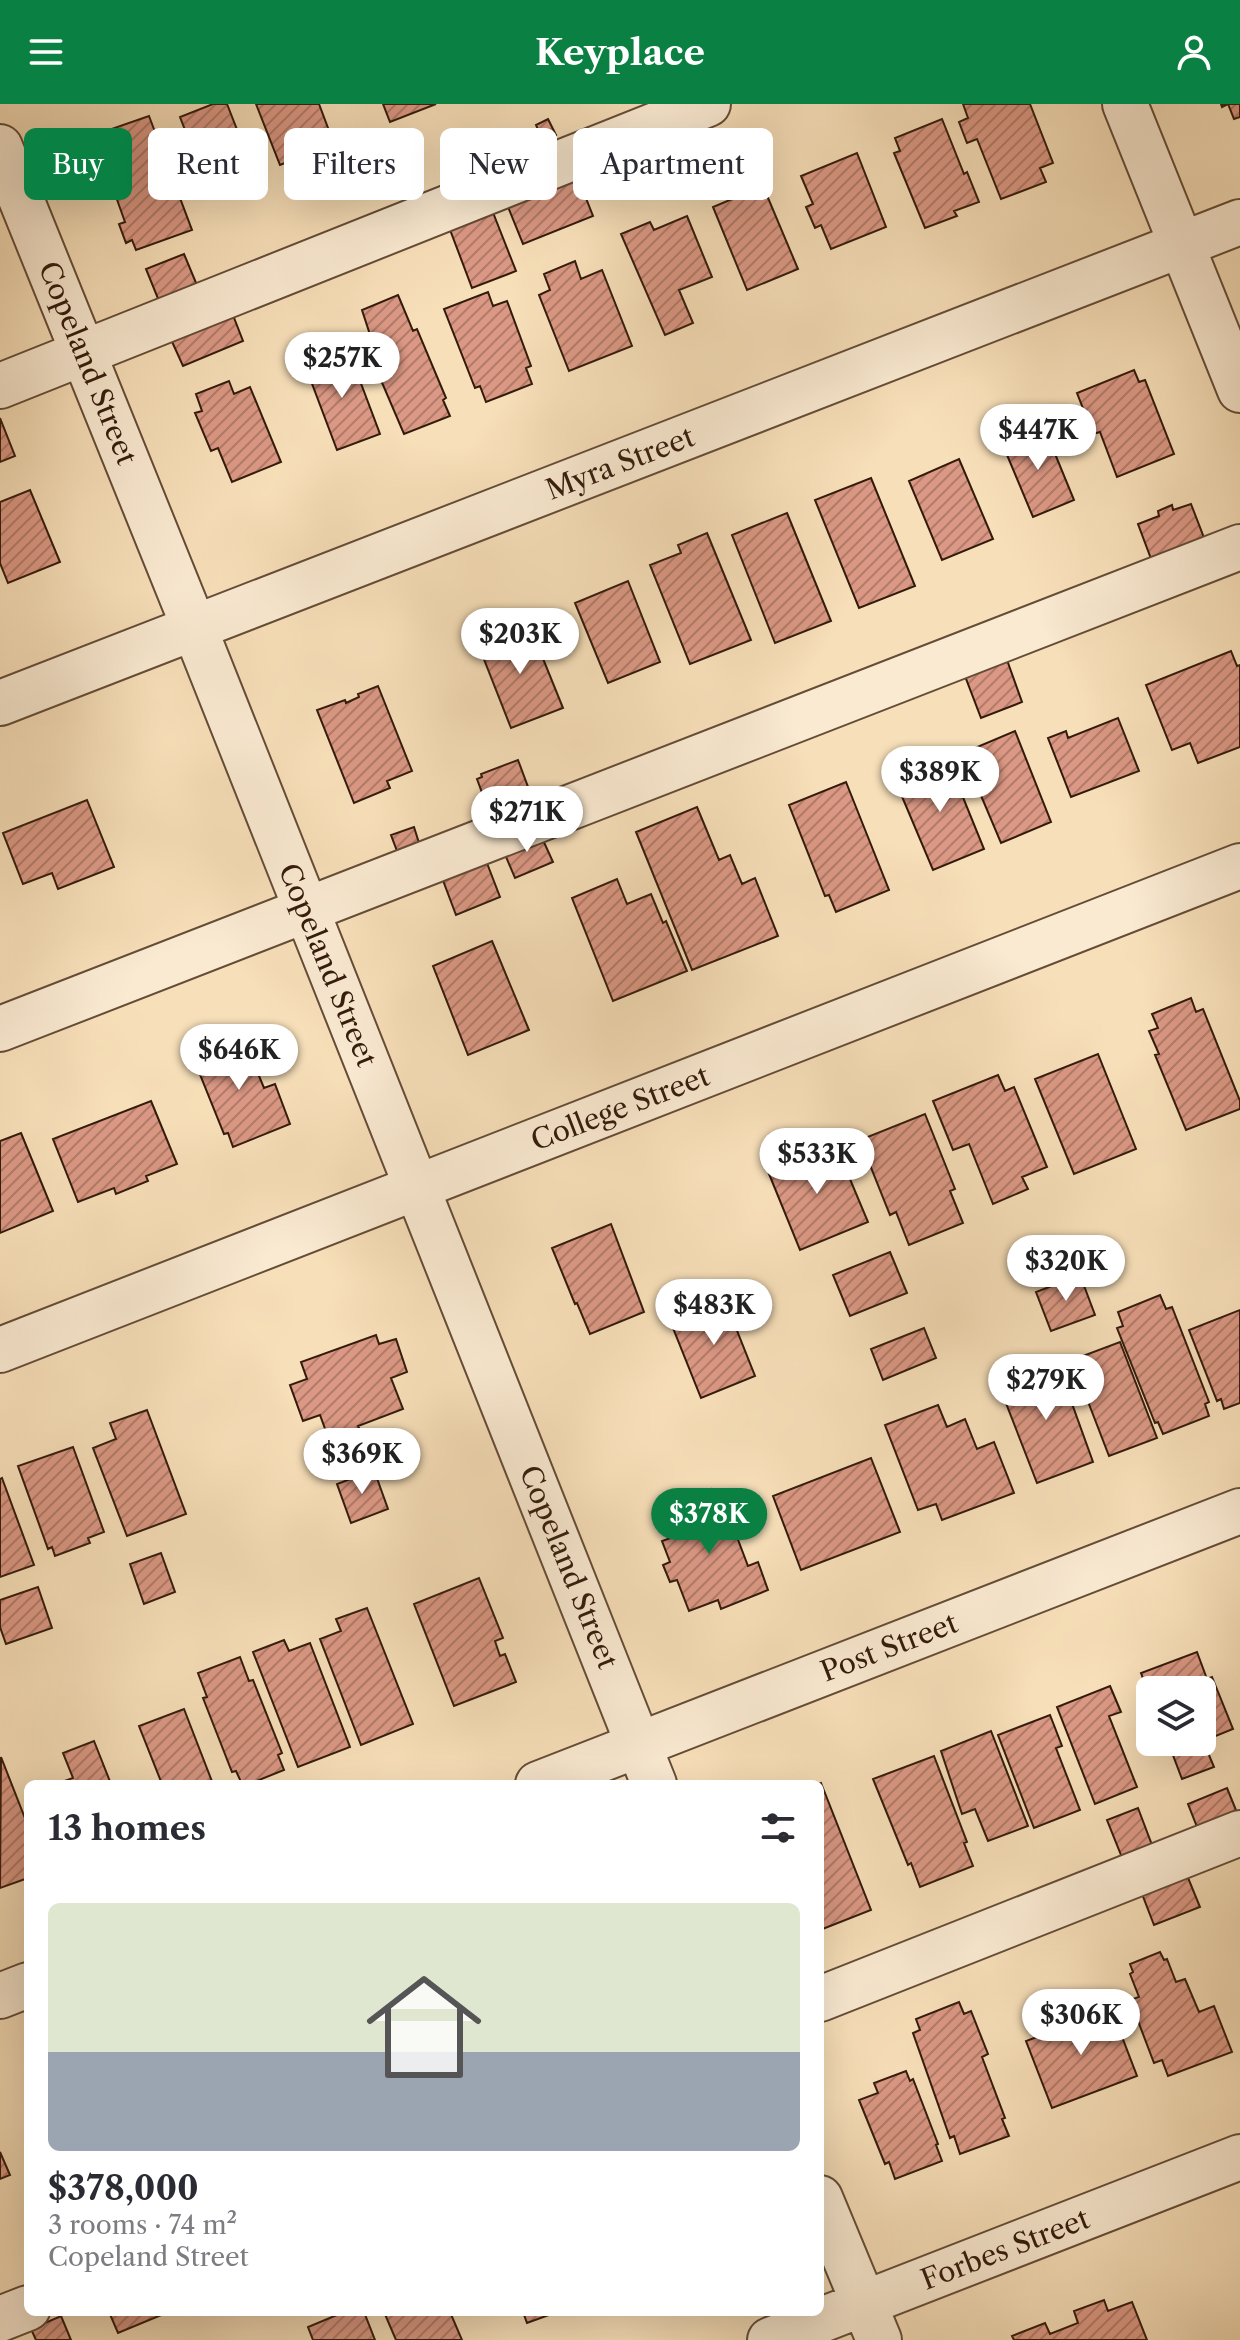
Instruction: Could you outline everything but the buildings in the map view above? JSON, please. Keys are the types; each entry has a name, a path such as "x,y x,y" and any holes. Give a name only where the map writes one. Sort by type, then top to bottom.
{"street":[{"path":"0,386 708,104"},
{"path":"1125,104 1240,390"},
{"name":"Copeland Street","path":"0,147 647,1764"},
{"name":"Myra Street","path":"0,703 1240,222"},
{"path":"0,1029 1240,547"},
{"name":"College Street","path":"0,1350 1240,866"},
{"name":"Post Street","path":"560,1780 647,1764 1240,1511"},
{"path":"824,1997 1240,1833"},
{"path":"0,1996 24,1987"},
{"name":"Forbes Street","path":"770,2340 871,2322 1240,2157"},
{"path":"824,2208 871,2322"},
{"path":"0,2319 24,2310"}]}
